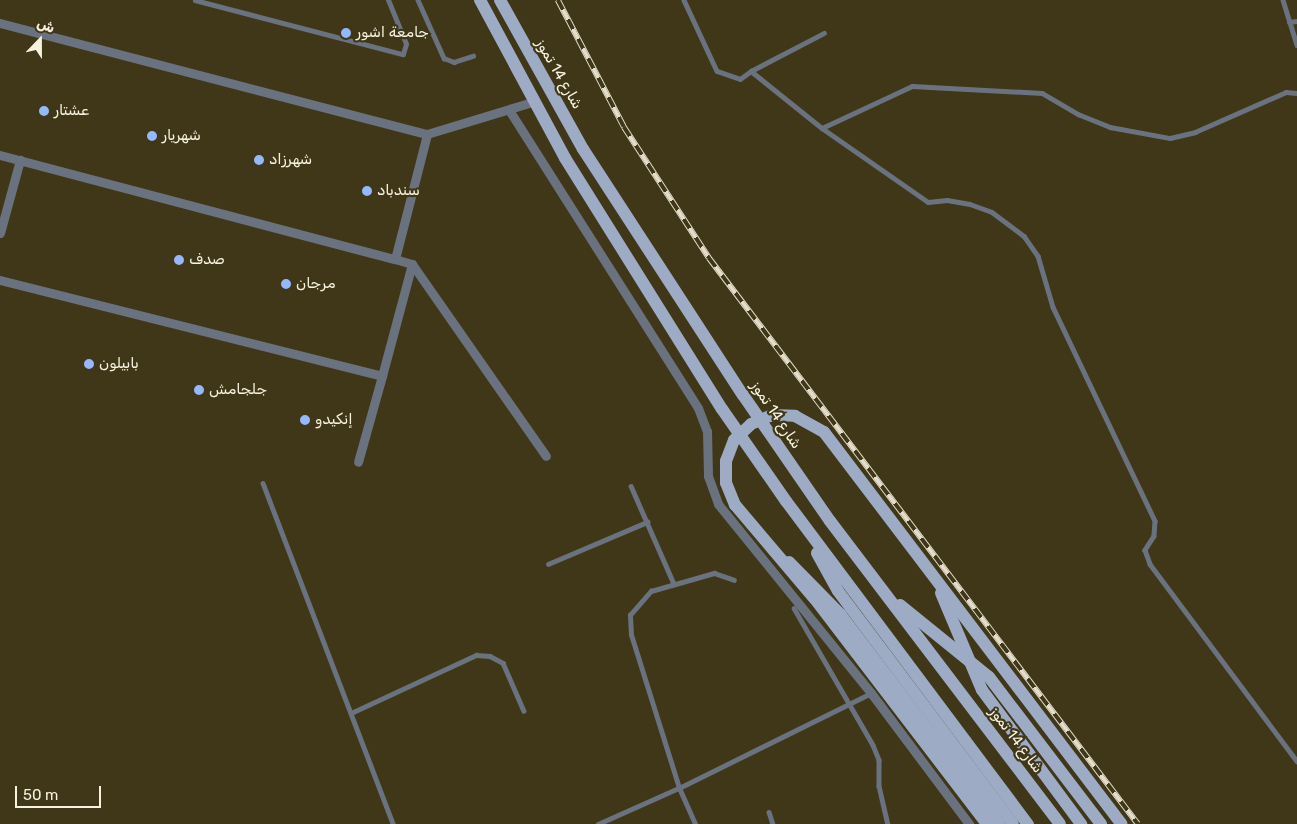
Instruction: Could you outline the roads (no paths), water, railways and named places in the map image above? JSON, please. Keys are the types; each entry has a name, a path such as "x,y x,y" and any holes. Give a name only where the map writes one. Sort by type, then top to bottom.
{"main road":[{"path":"480,0 532,102 722,409 786,502 1028,824"},
{"name":"شارع 14 تموز","path":"500,0 583,149 743,395 874,579 1060,824"},
{"path":"987,824 810,592 758,534 729,494 726,461 734,440 751,424 772,415 795,416 824,432 1122,824"},
{"path":"786,502 838,591 1013,824"},
{"path":"758,534 826,596 999,824"},
{"path":"920,557 937,584 982,690 1081,824"},
{"path":"874,579 897,603 970,659 1009,700 1101,824"}],"street":[{"path":"0,23 426,134 532,102"},
{"path":"509,110 698,408 707,431 708,476 718,504 871,693 970,824"},
{"path":"395,259 426,134"},
{"path":"0,155 412,264 546,456"},
{"path":"0,233 20,160"},
{"path":"358,462 412,264"},
{"path":"0,280 382,376"}],"lane":[{"path":"195,0 403,54 406,44 388,0"},
{"path":"418,0 444,58 454,62 473,56"},
{"path":"684,0 717,71 740,79 751,71 824,33"},
{"path":"1283,0 1288,22 1297,44"},
{"path":"1288,22 1297,21"},
{"path":"751,71 822,128 928,202 947,200 970,204 992,212 1024,236 1038,256 1054,307 1155,521 1154,536 1145,550 1150,564 1297,761"},
{"path":"822,128 912,86 1042,93 1078,114 1110,127 1170,138 1195,132 1286,92 1297,93"},
{"path":"263,483 393,824"},
{"path":"631,486 674,584"},
{"path":"548,564 647,522"},
{"path":"695,824 679,788 630,622 632,610 651,591 714,573 734,580"},
{"path":"794,608 851,703 879,760 879,786 888,824"},
{"path":"351,713 476,655 490,656 503,662 524,712"},
{"path":"598,824 679,788 871,693"},
{"path":"769,812 773,824"}],"railway":[{"path":"558,0 624,127 709,258 1138,824"}],"place":[{"name":"جامعة اشور","path":"346,33"},
{"name":"عشتار","path":"44,111"},
{"name":"شهريار","path":"152,136"},
{"name":"شهرزاد","path":"259,160"},
{"name":"سندباد","path":"367,191"},
{"name":"صدف","path":"179,260"},
{"name":"مرجان","path":"286,284"},
{"name":"بابيلون","path":"89,364"},
{"name":"جلجامش","path":"199,390"},
{"name":"إنكيدو","path":"305,420"}]}
